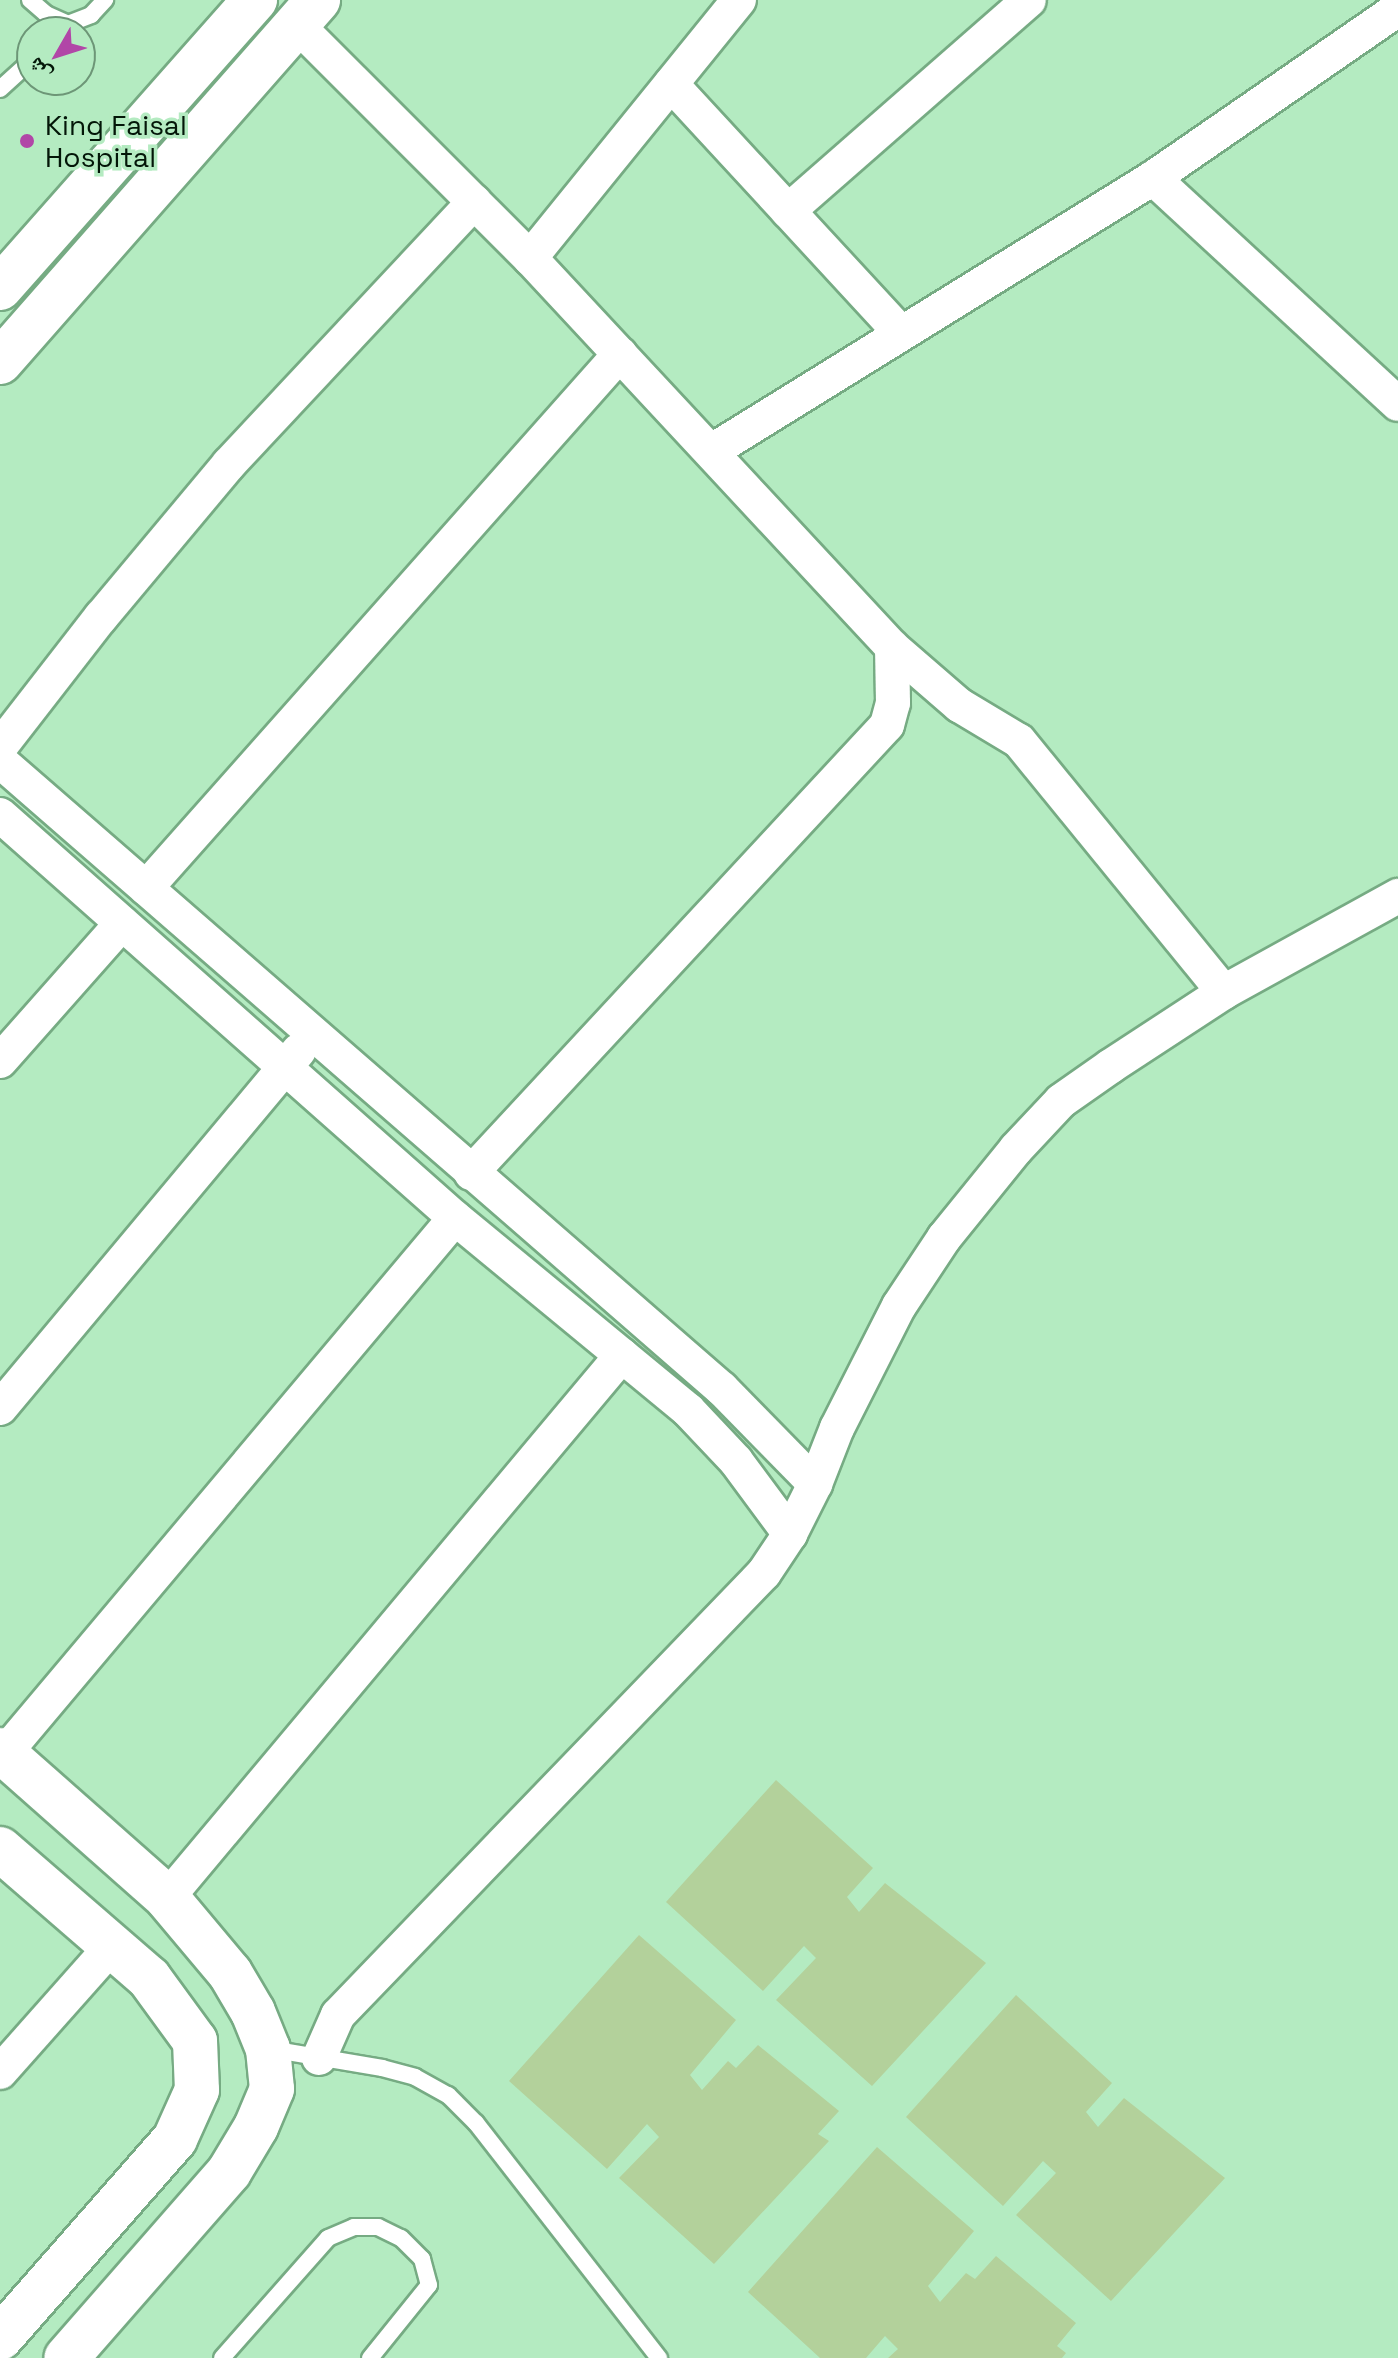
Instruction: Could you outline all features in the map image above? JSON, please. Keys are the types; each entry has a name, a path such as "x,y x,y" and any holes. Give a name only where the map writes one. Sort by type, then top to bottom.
{"street":[{"path":"0,288 255,0"},
{"path":"530,258 739,0"},
{"path":"788,211 1029,0"},
{"path":"712,451 1153,178 1398,9"},
{"path":"0,362 307,12 474,202 712,451 892,647 959,705 1019,741 1224,992"},
{"path":"671,84 901,333"},
{"path":"1153,178 1398,404"},
{"path":"0,747 101,617 229,464 474,202"},
{"path":"146,888 620,354"},
{"path":"471,1173 887,725 893,703 892,647"},
{"path":"0,761 722,1389 815,1484"},
{"path":"0,815 286,1065 455,1218 688,1410 736,1461 790,1534"},
{"path":"319,2058 338,2015 764,1573 790,1534 815,1484 837,1428 899,1306 944,1238 1016,1149 1061,1101 1224,992 1398,896"},
{"path":"0,1061 122,923"},
{"path":"0,1408 312,1034"},
{"path":"66,2358 229,2172 256,2127 272,2089 268,2049 253,2012 230,1973 167,1898 2,1752 455,1218"},
{"path":"167,1898 622,1355"},
{"path":"0,1849 149,1978 195,2041 197,2090 175,2139 0,2338"},
{"path":"0,2072 112,1946"}],"lane":[{"path":"30,0 49,16"},
{"path":"89,16 105,0"},
{"path":"0,89 16,74"},
{"path":"268,2049 415,2077 448,2095 476,2123 659,2358"},
{"path":"222,2358 328,2238 354,2227 378,2227 401,2238 422,2259 429,2285 370,2358"}],"building":[{"path":"776,1780 873,1868 847,1897 859,1912 885,1883 986,1963 872,2086 776,2000 816,1958 804,1946 763,1991 666,1902"},
{"path":"639,1935 736,2020 690,2075 702,2090 728,2061 736,2068 758,2045 839,2111 818,2134 829,2141 714,2264 619,2178 659,2137 647,2124 607,2169 509,2081"},
{"path":"1016,1995 1112,2083 1086,2112 1098,2127 1124,2098 1225,2178 1111,2301 1016,2215 1056,2173 1043,2161 1003,2206 906,2117"},
{"path":"877,2147 974,2231 928,2286 940,2302 966,2273 975,2279 996,2256 1076,2323 1057,2346 1066,2353 1062,2358 888,2358 898,2349 885,2336 866,2358 820,2358 748,2292"}],"place":[{"name":"King Faisal Hospital","path":"27,141"}]}
